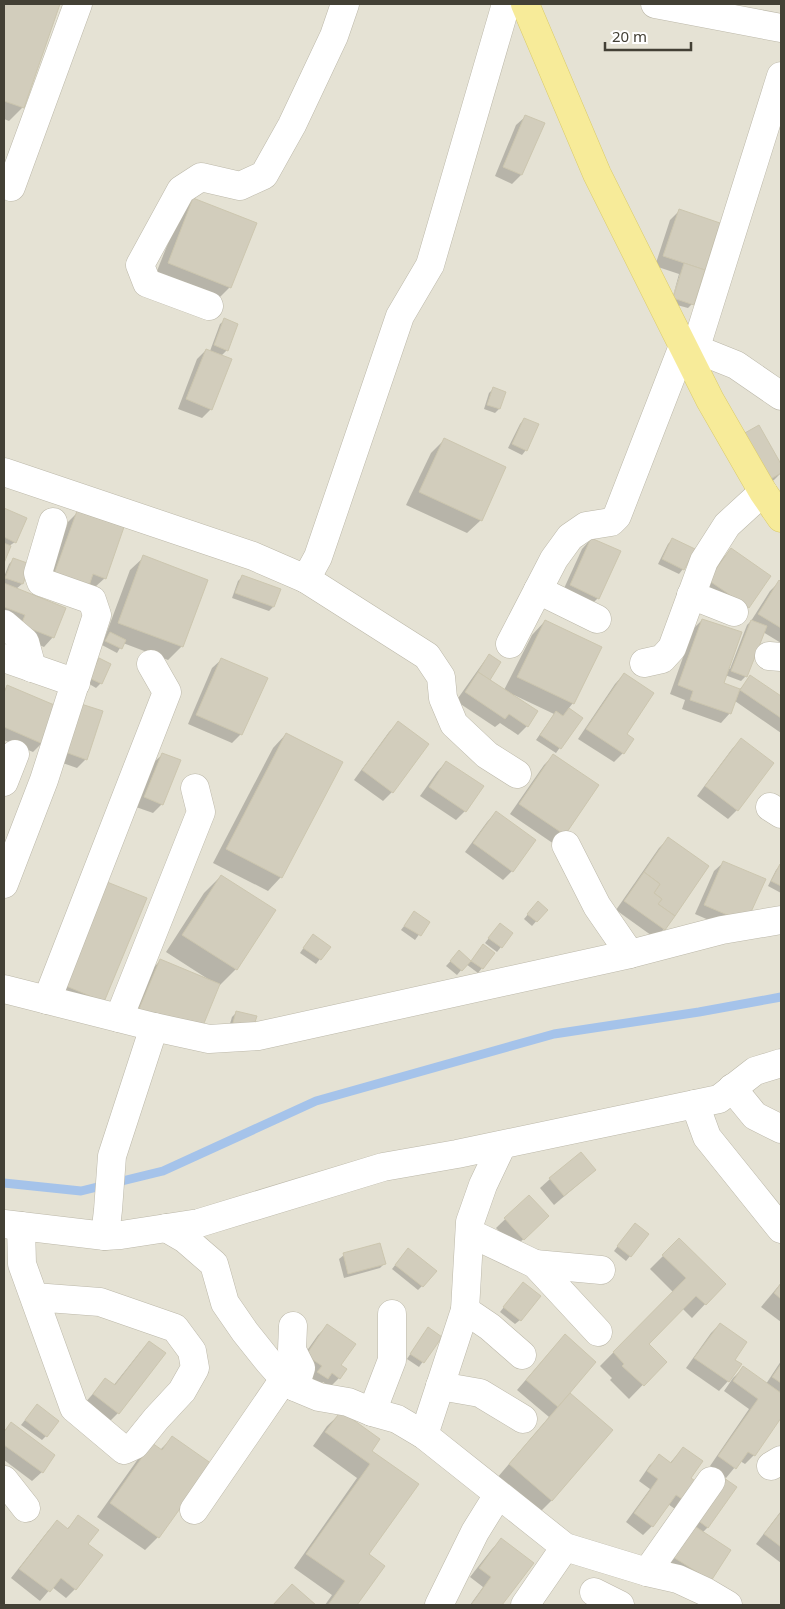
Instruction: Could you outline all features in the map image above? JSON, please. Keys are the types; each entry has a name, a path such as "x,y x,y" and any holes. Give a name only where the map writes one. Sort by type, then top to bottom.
{"main road":[{"path":"525,4 597,174 690,352 710,400 763,492 781,518"}],"street":[{"path":"11,187 78,4"},
{"path":"209,306 147,283 140,264 180,190 201,176 240,186 264,175 292,125 334,36 345,4"},
{"path":"306,579 318,557 400,316 430,265 506,4"},
{"path":"655,4 781,28"},
{"path":"510,644 554,560 570,537 586,526 611,522 617,516 690,352 781,76"},
{"path":"690,352 736,365 781,396"},
{"path":"4,472 253,556 306,579 427,656 441,677 443,698 454,724 487,755 517,774"},
{"path":"644,663 662,659 672,648 704,561 727,525 763,492"},
{"path":"4,884 44,780 97,616 92,600 41,582 38,573 53,522"},
{"path":"538,590 597,619"},
{"path":"691,595 734,612"},
{"path":"4,624 25,642 32,668"},
{"path":"4,658 76,683"},
{"path":"47,1000 167,692 151,664"},
{"path":"4,782 15,754"},
{"path":"119,1018 201,812 195,788"},
{"path":"566,845 597,906 630,954"},
{"path":"4,989 209,1039 258,1036 630,954 722,930 781,920"},
{"path":"105,1236 112,1156 154,1027"},
{"path":"34,1297 100,1302 175,1328 192,1351 195,1368 182,1391 135,1445 124,1450 74,1408 22,1264 12,1225 105,1236 199,1223 383,1167 502,1145 719,1099 754,1071 781,1062"},
{"path":"732,1088 755,1116 781,1129"},
{"path":"694,1104 707,1137 781,1229"},
{"path":"424,1435 465,1310 470,1222 502,1145"},
{"path":"166,1228 185,1239 214,1264 225,1303 245,1332 290,1383 319,1397 348,1402 372,1412 397,1419 424,1435 565,1547 647,1572 678,1579 728,1605"},
{"path":"470,1233 535,1264 601,1270"},
{"path":"535,1264 598,1332"},
{"path":"465,1310 490,1327 522,1355"},
{"path":"372,1412 392,1360 392,1314"},
{"path":"194,1510 301,1368 292,1350 293,1326"},
{"path":"440,1386 480,1393 523,1419"},
{"path":"4,1480 26,1508"},
{"path":"647,1572 711,1481"},
{"path":"439,1605 475,1532 498,1494"},
{"path":"525,1605 565,1547"},
{"path":"594,1592 620,1605"}],"shaded area":[{"path":"4,4 781,4 781,1605 4,1605"}],"building":[{"path":"4,4 60,4 24,108 4,101"},
{"path":"525,115 545,123 522,175 503,167"},
{"path":"193,198 257,223 231,288 168,263"},
{"path":"679,209 720,223 705,270 663,256"},
{"path":"684,263 705,270 694,305 673,298"},
{"path":"224,318 238,324 228,351 214,345"},
{"path":"206,349 232,359 212,410 186,399"},
{"path":"493,387 506,392 500,409 487,405"},
{"path":"524,418 539,424 527,451 512,444"},
{"path":"759,425 781,464 781,473 769,480 743,434"},
{"path":"444,438 506,467 482,521 419,492"},
{"path":"4,508 27,518 16,543 4,537"},
{"path":"77,511 124,527 106,579 93,574 88,589 53,577"},
{"path":"591,538 621,551 599,599 570,585"},
{"path":"672,538 695,549 684,570 662,559"},
{"path":"4,543 11,546 4,563"},
{"path":"731,548 771,576 749,608 708,580"},
{"path":"143,555 208,580 183,647 118,623"},
{"path":"13,558 30,564 23,584 5,578"},
{"path":"242,575 281,589 274,607 235,593"},
{"path":"779,580 781,582 781,628 758,614"},
{"path":"4,583 66,608 54,638 21,625 25,615 4,607"},
{"path":"702,619 742,632 724,683 740,689 731,714 690,700 693,691 678,685"},
{"path":"545,620 602,647 574,704 517,677"},
{"path":"751,620 767,626 747,677 731,671"},
{"path":"110,632 126,640 122,649 105,641"},
{"path":"489,654 501,662 490,680 478,672"},
{"path":"99,658 111,664 102,684 89,678"},
{"path":"221,658 268,678 242,735 196,715"},
{"path":"478,672 538,711 528,727 509,714 505,719 465,692"},
{"path":"624,673 654,693 627,734 634,739 624,754 586,729"},
{"path":"750,675 781,696 781,718 740,690"},
{"path":"7,685 59,707 43,744 4,727 4,693"},
{"path":"81,704 103,711 87,760 65,752"},
{"path":"569,708 583,718 561,749 540,735 556,711 563,716"},
{"path":"398,721 429,744 393,793 362,770"},
{"path":"286,733 343,762 282,878 226,849"},
{"path":"741,738 774,763 738,811 705,786"},
{"path":"162,753 181,760 163,805 144,797"},
{"path":"553,754 599,785 565,835 519,804"},
{"path":"446,761 484,786 466,812 429,787"},
{"path":"496,811 536,840 513,872 473,843"},
{"path":"668,837 709,866 675,916 658,904 662,899 654,893 660,884 644,872"},
{"path":"723,861 766,879 746,923 704,905"},
{"path":"781,864 781,886 771,881"},
{"path":"644,872 660,884 654,893 662,899 658,904 675,916 665,930 624,901"},
{"path":"221,875 276,910 237,970 182,935"},
{"path":"102,880 147,898 104,1002 59,983"},
{"path":"538,901 548,910 537,922 527,914"},
{"path":"414,911 430,922 421,936 404,926"},
{"path":"500,923 513,933 502,948 488,938"},
{"path":"313,934 331,947 321,960 303,948"},
{"path":"483,944 495,953 483,969 471,961"},
{"path":"459,950 471,961 462,971 450,961"},
{"path":"160,959 220,984 200,1033 139,1009"},
{"path":"236,1011 257,1016 253,1028 233,1023"},
{"path":"581,1152 596,1170 564,1196 549,1178"},
{"path":"529,1195 549,1216 524,1240 504,1218"},
{"path":"635,1223 649,1234 631,1257 617,1246"},
{"path":"679,1238 726,1284 706,1305 696,1296 649,1344 667,1362 644,1386 622,1366 624,1364 613,1352 686,1278 662,1255"},
{"path":"380,1243 386,1264 348,1274 343,1253"},
{"path":"408,1248 437,1271 423,1287 395,1265"},
{"path":"523,1282 541,1296 521,1321 503,1307"},
{"path":"781,1283 781,1299 774,1293"},
{"path":"720,1323 747,1342 735,1360 742,1364 729,1382 694,1358"},
{"path":"327,1324 356,1344 341,1365 347,1369 340,1379 332,1373 328,1379 317,1372 322,1366 306,1355"},
{"path":"428,1327 442,1337 424,1363 410,1354"},
{"path":"565,1334 596,1362 558,1407 526,1380"},
{"path":"149,1341 166,1353 119,1414 93,1394 105,1378 115,1385"},
{"path":"781,1364 781,1383 772,1377"},
{"path":"743,1366 781,1393 781,1418 755,1456 748,1452 736,1469 718,1456 758,1399 733,1381"},
{"path":"570,1393 613,1430 552,1501 509,1464"},
{"path":"37,1404 59,1421 47,1437 25,1420"},
{"path":"341,1411 380,1439 372,1451 419,1484 369,1554 385,1566 357,1605 328,1605 345,1581 306,1554 370,1464 325,1432"},
{"path":"11,1422 55,1455 43,1473 4,1445 4,1432"},
{"path":"172,1436 212,1464 159,1538 110,1503 152,1443 162,1450"},
{"path":"683,1447 703,1461 691,1478 698,1483 685,1501 676,1495 653,1527 634,1513 658,1479 647,1471 659,1454 671,1463"},
{"path":"724,1478 737,1487 708,1528 696,1519"},
{"path":"781,1512 781,1547 764,1534"},
{"path":"78,1515 99,1530 88,1544 103,1555 76,1590 61,1578 50,1592 19,1569 57,1520 68,1529"},
{"path":"693,1525 731,1550 711,1581 673,1557"},
{"path":"501,1538 534,1563 502,1605 471,1605 491,1577 479,1568"},
{"path":"292,1584 316,1605 273,1605"}],"waterway":[{"path":"4,1183 81,1191 163,1171 316,1101 554,1034 699,1012 781,997"}]}
